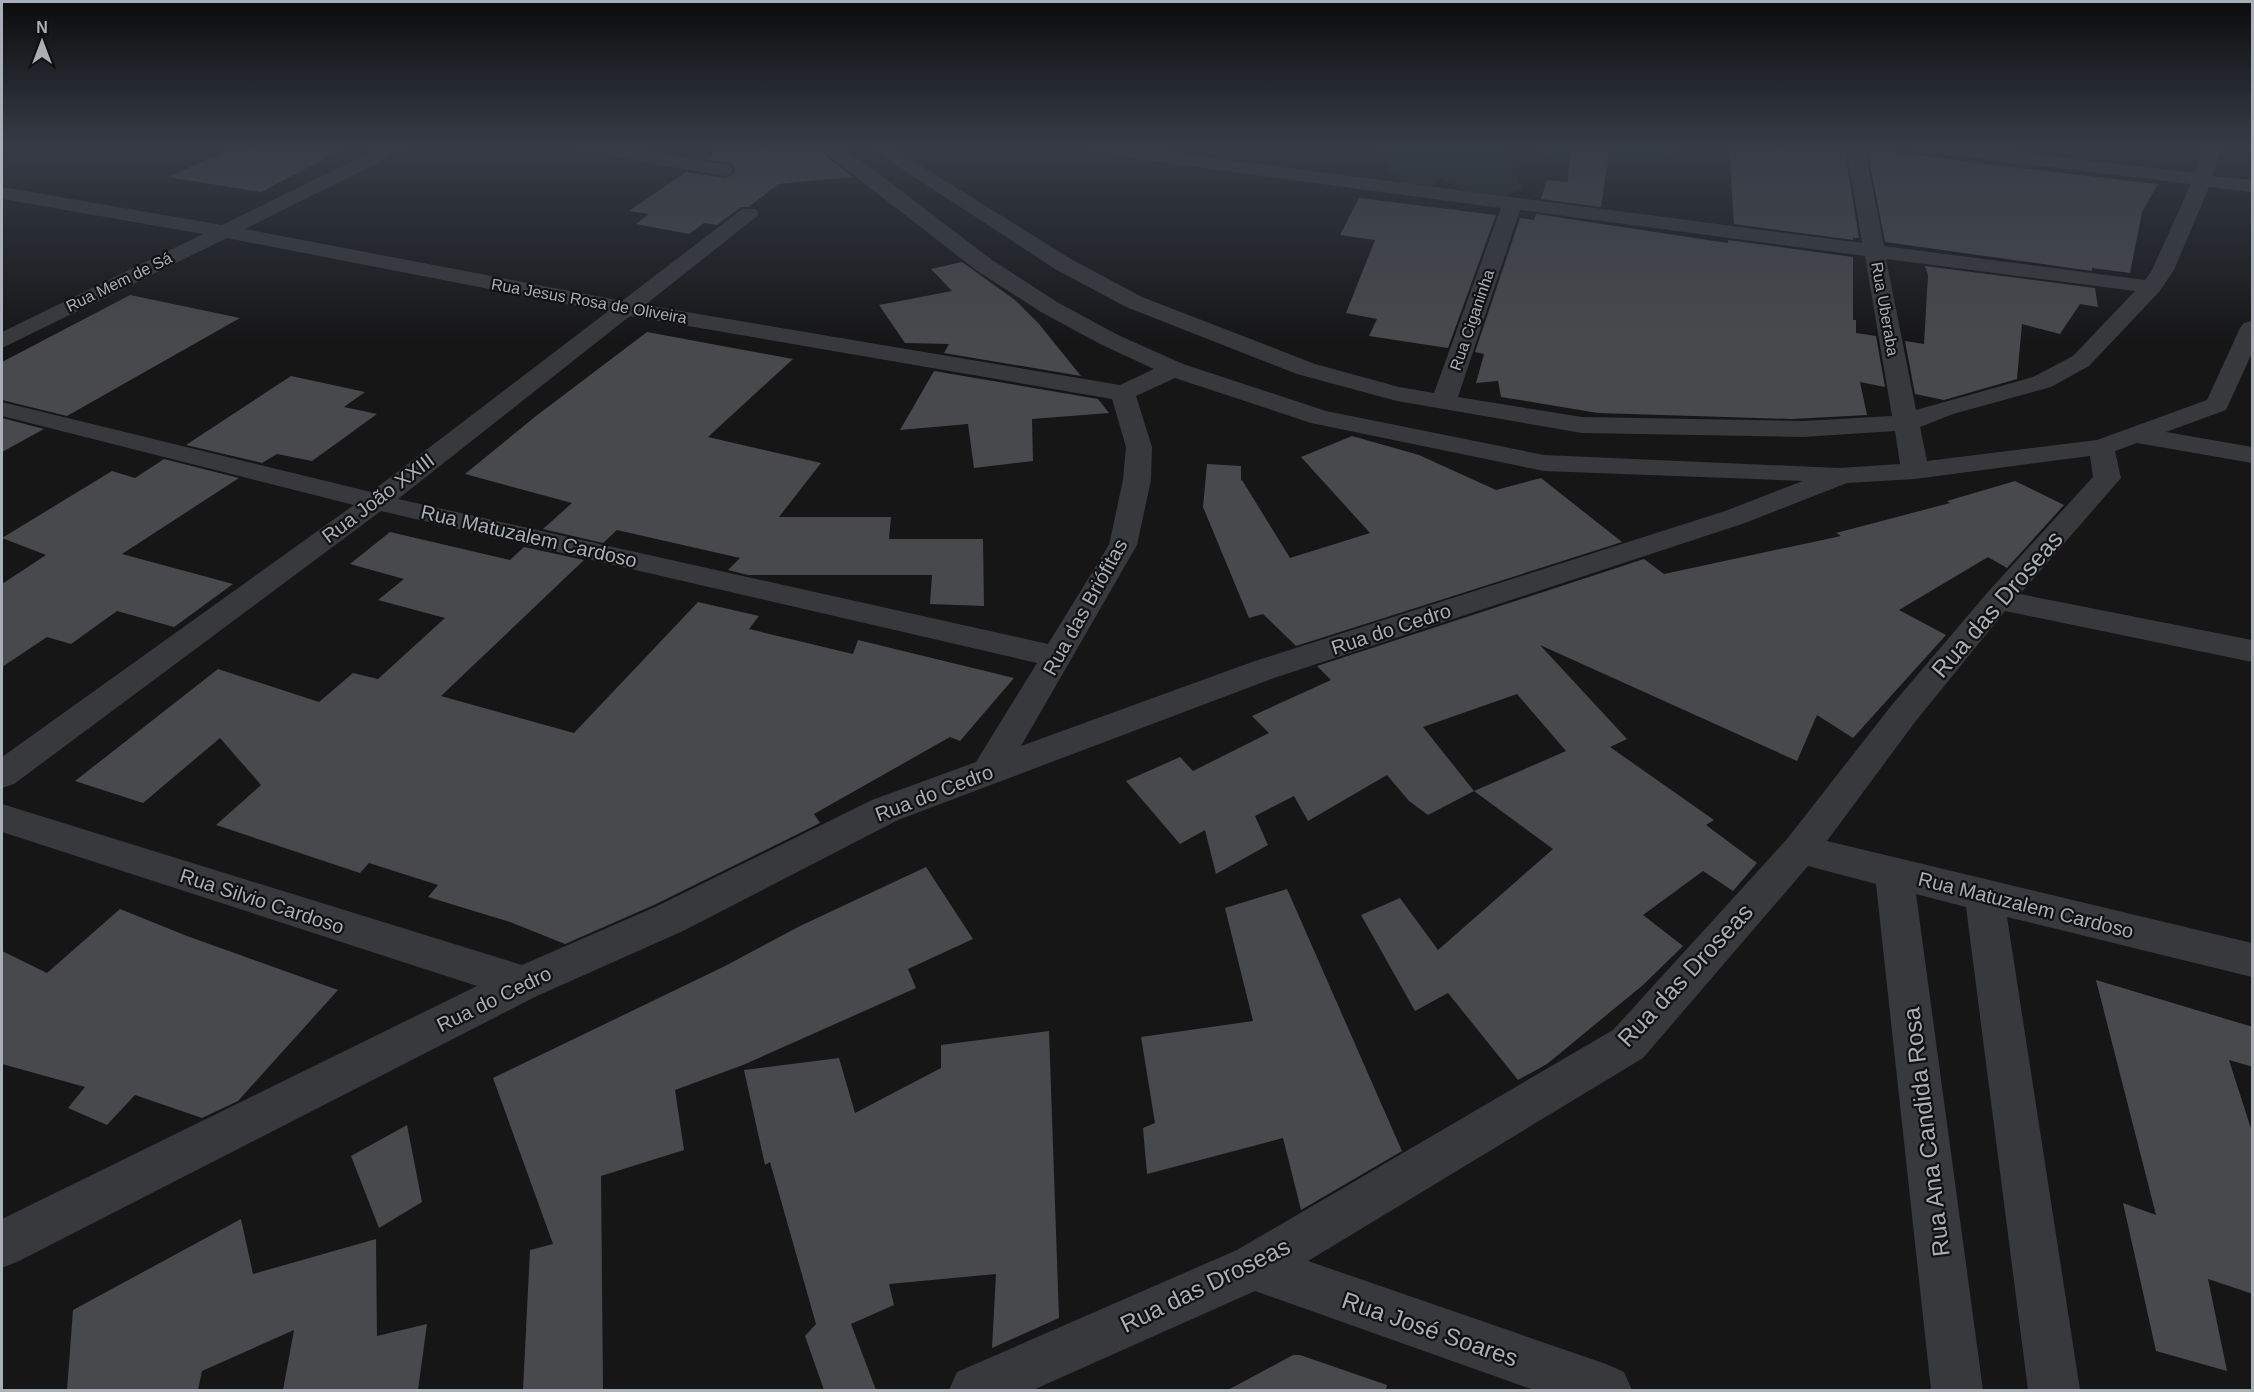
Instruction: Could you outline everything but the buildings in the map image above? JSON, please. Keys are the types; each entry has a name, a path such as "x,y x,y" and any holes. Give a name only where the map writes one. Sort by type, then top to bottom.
{"street":[{"name":"Rua Jesus Rosa de Oliveira","path":"102,211 221,231 624,308 1123,393"},
{"name":"Rua Mem de Sá","path":"2,341 263,211"},
{"path":"914,211 984,266 1110,340 1174,369 1320,418 1544,463 1843,475"},
{"path":"979,211 1063,264 1128,299 1219,337 1306,369 1397,394 1582,425 1803,429 1906,423 1944,409 2042,382 2081,361 2151,287 2163,270 2188,211"},
{"name":"Rua Ciganinha","path":"1443,403 1510,211"},
{"path":"1574,211 2151,287"},
{"name":"Rua Uberaba","path":"1867,211 1915,471"},
{"name":"Rua João XXIII","path":"2,775 376,502 749,213"},
{"path":"1075,321 1128,299"},
{"path":"2117,441 2217,405 2253,328"},
{"path":"1123,393 1174,369"},
{"name":"Rua das Briófitas","path":"988,772 1123,545 1131,514 1139,447 1123,393"},
{"name":"Rua Matuzalem Cardoso","path":"2,409 376,502 1058,657"},
{"path":"2117,441 2253,455"},
{"name":"Rua do Cedro","path":"2,1244 524,983 669,919 885,810 1263,670 1735,518 1843,475 1915,471 2117,441"},
{"name":"Rua das Droseas","path":"975,1390 1254,1267 1628,1044 1800,849 1903,714 1998,600 2107,478 2117,441"},
{"path":"1998,600 2253,651"},
{"name":"Rua Silvio Cardoso","path":"2,818 524,983"},
{"name":"Rua Matuzalem Cardoso","path":"1800,849 1984,896 2253,960"},
{"name":"Rua Ana Candida Rosa","path":"1894,873 1957,1390"},
{"path":"1984,896 2054,1390"},
{"name":"Rua José Soares","path":"1254,1267 1605,1390"}]}
